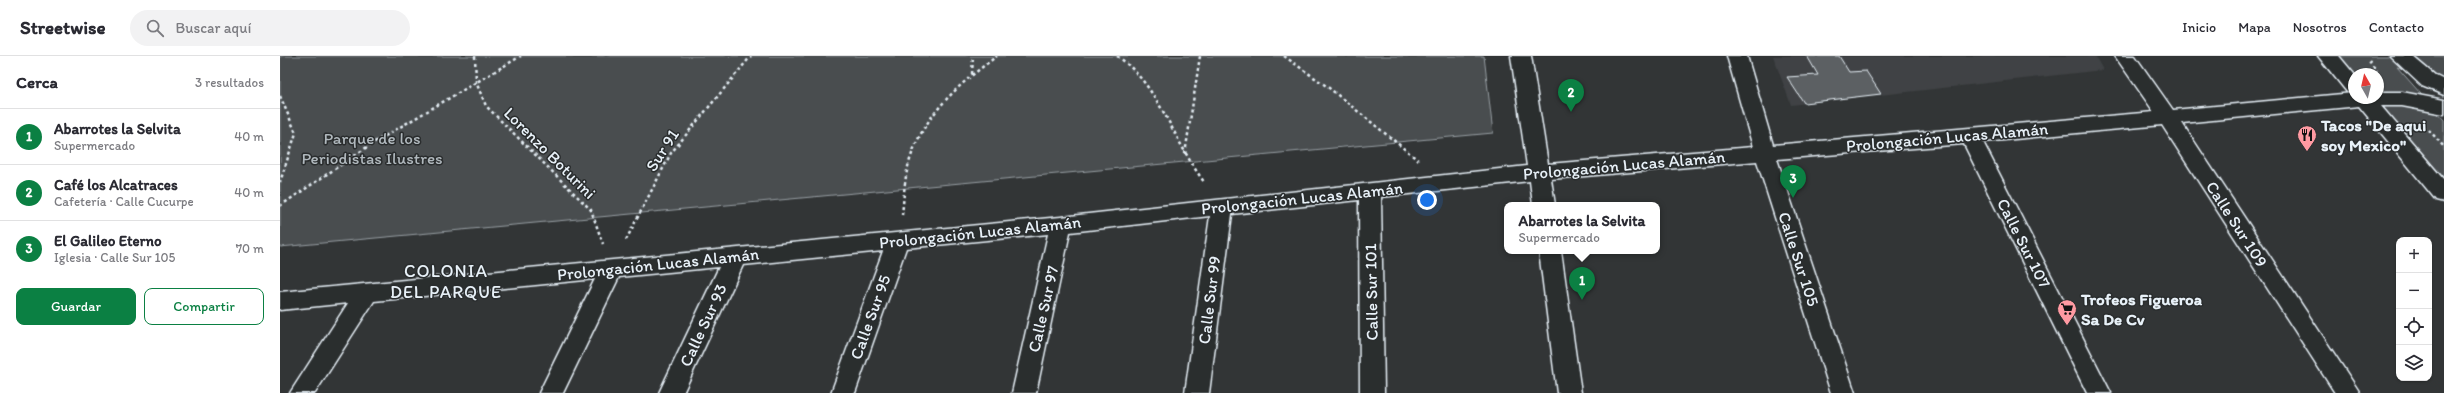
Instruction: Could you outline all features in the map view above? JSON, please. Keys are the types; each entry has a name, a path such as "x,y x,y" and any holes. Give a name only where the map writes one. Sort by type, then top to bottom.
{"street":[{"path":"1521,56 1544,202"},
{"name":"Calle Sur 105","path":"1737,56 1765,154 1843,393"},
{"name":"Calle Sur 109","path":"2125,56 2167,116 2348,393"},
{"path":"2328,56 2348,80"},
{"path":"2400,56 2429,81 2444,88"},
{"name":"Prolongación Lucas Alamán","path":"280,301 1062,225 1539,172 1970,136 2348,96"},
{"name":"Prolongación Lucas Alamán","path":"2384,97 2444,107"},
{"path":"2384,102 2444,121"},
{"path":"2368,104 2444,194"},
{"name":"Calle Sur 107","path":"1970,136 2099,393"},
{"name":"Calle Sur 101","path":"1370,191 1372,393"},
{"name":"Calle Sur 99","path":"1197,393 1222,207"},
{"name":"Calle Sur 97","path":"1024,393 1062,225"},
{"name":"Calle Sur 95","path":"843,393 898,240"},
{"path":"1550,254 1569,393"},
{"name":"Calle Sur 93","path":"671,393 735,257"},
{"path":"551,393 611,269"},
{"path":"302,393 367,293"}],"path":[{"name":"Lorenzo Boturini","path":"475,56 476,82 486,106 591,210 611,269"},
{"path":"280,206 373,143 521,56"},
{"name":"Sur 91","path":"611,269 671,153 751,56"},
{"path":"972,74 973,56"},
{"path":"898,240 909,162 925,126 944,99 972,74 997,56"},
{"path":"1117,56 1128,61 1149,90 1185,155 1222,207"},
{"path":"1185,155 1200,56"},
{"path":"1284,56 1330,88 1444,182"},
{"path":"280,96 296,133 280,182"}],"shaded area":[{"path":"1773,56 2095,56 2103,70 1791,105"}],"green space":[{"name":"Parque de los Periodistas Ilustres","path":"280,56 1484,56 1493,133 280,247"},
{"path":"2339,56 2444,56 2444,82 2397,67 2444,120 2444,178 2380,104 2384,104 2384,68 2349,68"}],"building":[{"path":"1807,56 1839,56 1849,72 1866,71 1881,94 1804,103 1787,77 1818,75"}],"place":[{"name":"Café los Alcatraces","path":"1571,112"},
{"name":"Tacos \"De aqui soy Mexico\"","path":"2307,152"},
{"name":"El Galileo Eterno","path":"1793,198"},
{"name":"Abarrotes la Selvita","path":"1582,300"},
{"name":"Trofeos Figueroa Sa De Cv","path":"2067,326"}],"district":[{"name":"COLONIA DEL PARQUE","path":"446,281"}]}
